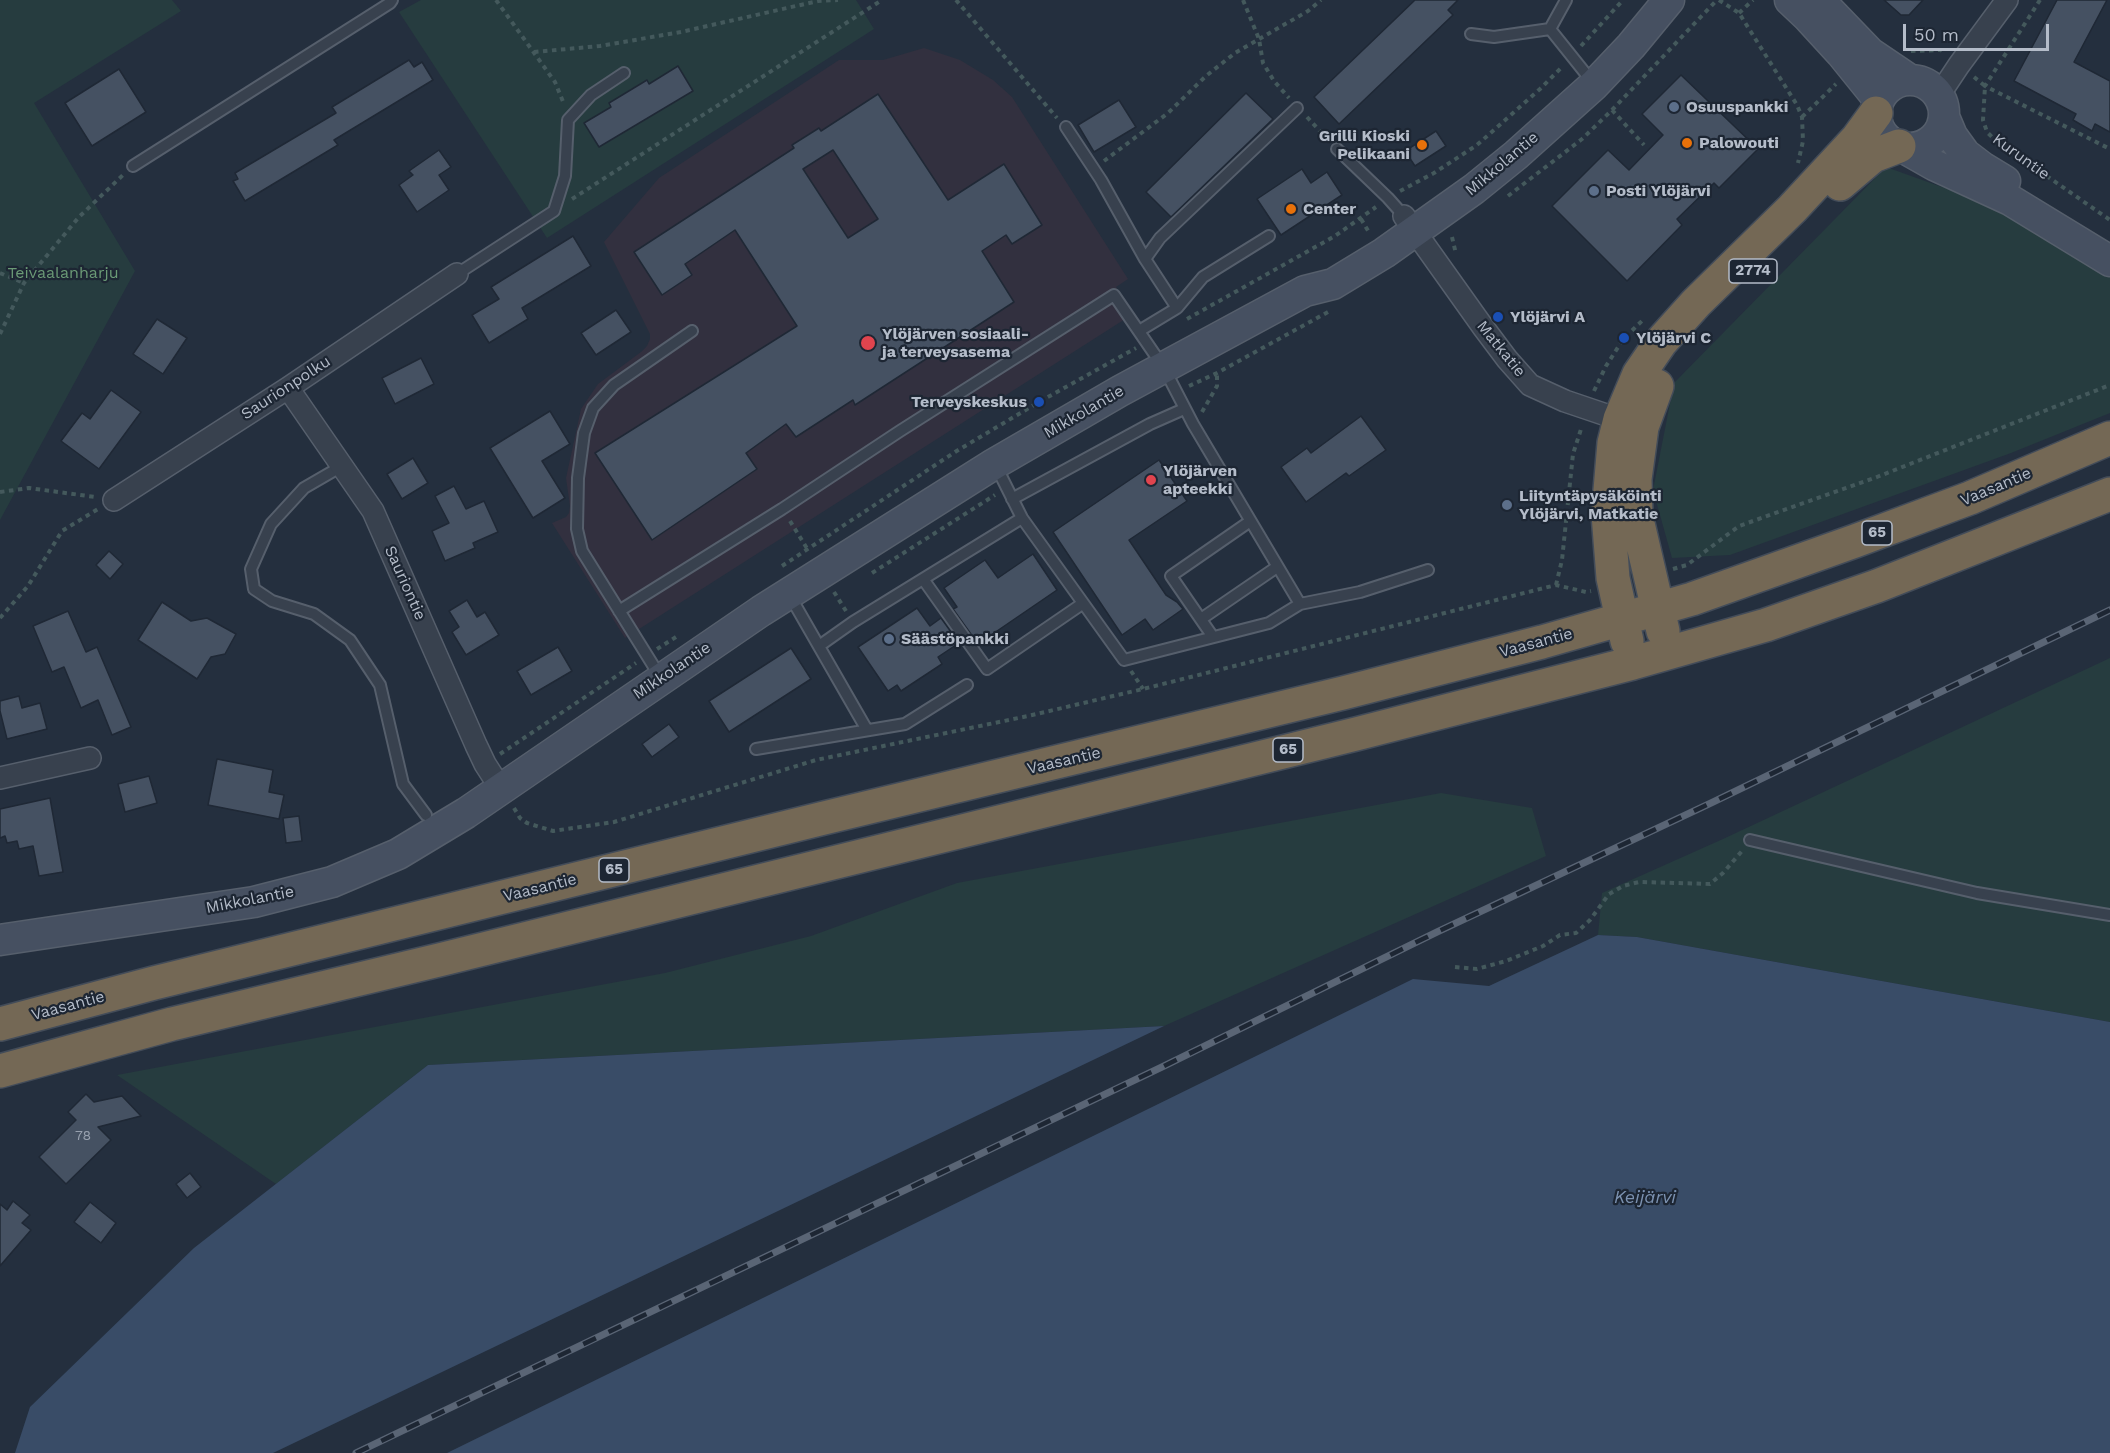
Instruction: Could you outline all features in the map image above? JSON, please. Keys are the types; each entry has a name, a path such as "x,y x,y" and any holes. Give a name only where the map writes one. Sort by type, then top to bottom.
{"highway":[{"name":"2774","path":"1669,653 1636,515 1631,423 1639,374 1661,342 1696,303 1807,193 1857,139 1878,107"},
{"name":"2774","path":"1633,663 1615,587 1608,514 1614,443 1653,395 1668,363 1684,341 1848,176 1873,156 1902,147"},
{"name":"Vaasantie","path":"0,1024 154,983 1343,693 1658,609 1692,599 1970,498 2110,438"},
{"name":"65","path":"0,1071 172,1024 1356,734 1633,663 1766,625 1877,586 2110,494"}],"main road":[{"name":"Mikkolantie","path":"0,940 255,902 332,882 398,854 466,813 503,801 654,667 1170,380 1305,291 1321,274 1372,236 1479,162 1550,101 1582,70 1645,0"},
{"name":"Mikkolantie","path":"1582,70 1631,46 1669,0"},
{"path":"1790,0 1848,60 1878,107 1878,124 1882,134 1890,141 1934,165 2010,200 2110,261"},
{"path":"1819,0 1870,53 1910,80 1929,86 1941,106 1941,129 1934,139 1917,147 1902,147"},
{"path":"1878,107 1892,86 1900,81 1910,80"},
{"name":"Kuruntie","path":"1941,106 1958,145 1965,154 1982,167 2110,245"}],"street":[{"path":"1941,106 1959,65 2007,0"},
{"name":"Matkatie","path":"1403,215 1483,327 1530,385 1565,401 1631,423"},
{"name":"Saurionpolku","path":"114,500 288,388 457,274"},
{"name":"Sauriontie","path":"288,388 373,511 503,801"},
{"path":"0,778 90,758"}],"lane":[{"path":"133,166 392,0"},
{"path":"1550,29 1566,0"},
{"path":"1471,34 1494,37 1550,29"},
{"path":"1550,29 1582,70"},
{"path":"457,274 554,211 565,176 568,120 591,95 624,73"},
{"path":"1145,259 1160,238 1298,108"},
{"path":"1066,127 1177,308"},
{"path":"1337,149 1403,215"},
{"path":"1139,331 1177,308 1203,277 1269,236"},
{"path":"619,611 1114,295 1170,380 1184,409 1249,522 1300,604"},
{"path":"654,667 582,551 579,541 578,478 584,433 592,408 614,385 692,331"},
{"path":"1012,499 1150,424 1184,409"},
{"path":"342,466 304,488 271,524 251,569 254,588 272,601 314,614 350,640 380,685 402,784 426,815"},
{"path":"1001,475 1022,518 1124,660 1269,623 1300,604 1360,592 1428,570"},
{"path":"819,646 853,622 1022,518"},
{"path":"1213,637 1171,576 1249,522"},
{"path":"1201,619 1277,567"},
{"path":"923,579 987,669 1082,604"},
{"path":"787,592 867,730"},
{"path":"756,749 905,724 967,685"},
{"path":"1750,840 1977,893 2110,915"}],"path":[{"path":"496,0 555,82 564,101 568,120"},
{"path":"534,52 600,46 681,32 818,1 838,0"},
{"path":"554,211 882,0"},
{"path":"956,0 1066,127"},
{"path":"1242,0 1258,39 1263,63 1274,81 1337,149"},
{"path":"1093,169 1135,140 1235,53 1308,11 1321,0"},
{"path":"1186,320 1361,219 1403,215 1434,173 1477,145 1540,89 1582,70 1623,0"},
{"path":"1719,0 1739,13 1753,0"},
{"path":"1985,86 2040,0"},
{"path":"1941,51 1985,86 2110,148"},
{"name":"Kuruntie","path":"1985,86 1983,120 1987,132 1995,140 2110,220"},
{"path":"1540,89 1546,97"},
{"path":"1612,110 1644,145"},
{"path":"0,334 24,283 79,217 133,166"},
{"path":"1361,219 1369,231"},
{"path":"0,273 24,283"},
{"path":"1170,380 1217,373 1338,307"},
{"path":"787,592 807,549 955,452 1147,342"},
{"path":"1650,576 1687,565 1739,526 1877,477 2110,385"},
{"path":"862,577 1001,475"},
{"path":"0,492 29,488 114,500"},
{"path":"0,618 28,586 62,531 114,500"},
{"path":"782,509 807,549"},
{"path":"503,801 514,807 520,818 527,823 554,831 614,822 816,760 1028,716 1143,689 1556,585 1586,592 1615,587"},
{"path":"787,592 843,586"},
{"path":"485,764 654,667 684,632"},
{"path":"1455,967 1478,969 1497,964 1543,946 1560,935 1576,933 1590,920 1609,894 1623,886 1639,882 1710,884 1723,873 1750,840"}],"shaded area":[{"name":"Ylöjärven sosiaali- ja terveysasema","path":"924,48 960,60 993,80 1012,97 1128,279 1116,287 1133,314 625,638 552,523 566,517 569,513 566,478 581,409 598,384 641,352 650,339 650,334 604,242 659,178 839,60 883,60"}],"green space":[{"name":"Teivaalanharju","path":"0,0 172,0 181,11 34,103 135,271 0,520"},
{"path":"421,0 856,0 874,29 547,238 399,12"},
{"path":"1886,167 2006,210 2110,277 2110,413 2011,453 1730,555 1672,558 1653,490 1674,383"},
{"path":"2110,658 2110,1022 1637,937 1598,935 1602,893"},
{"path":"1441,793 1532,808 1546,856 1164,1026 428,1065 276,1184 117,1075 665,973 811,936 957,883"}],"water":[{"name":"Keijärvi","path":"1598,935 1637,937 2110,1022 2110,1453 447,1453 1413,979 1489,986"},
{"path":"1164,1026 273,1453 15,1453 30,1407 194,1248 428,1065"}],"building":[{"path":"1415,0 1458,0 1448,10 1453,15 1339,124 1314,97"},
{"path":"1884,0 1923,0 1909,15 1901,15"},
{"path":"2057,0 2107,0 2074,62 2110,81 2110,132 2095,124 2092,131 2073,120 2076,114 2014,81"},
{"path":"409,60 414,67 422,62 433,80 334,140 338,145 245,201 233,181 238,179 235,173 336,113 332,107"},
{"path":"678,66 693,91 599,147 584,123 611,107 609,103 647,80 649,84"},
{"path":"119,69 146,112 92,146 65,103"},
{"path":"1681,75 1758,149 1719,188 1714,183 1677,219 1682,225 1627,281 1552,206 1608,150 1629,170 1663,135 1642,114"},
{"path":"1246,93 1273,119 1171,217 1146,192"},
{"path":"878,94 948,200 1004,164 1042,225 1012,244 1006,235 982,251 1014,302 855,405 853,400 796,437 786,424 746,453 757,469 652,540 595,453 797,326 735,230 685,264 692,275 662,295 634,252 794,148 792,145 819,128 821,131","holes":["833,150 878,219 848,238 803,169"]},
{"path":"1119,100 1136,127 1094,152 1078,125"},
{"path":"1436,131 1446,146 1415,166 1405,151"},
{"path":"439,150 451,167 439,175 449,190 417,212 399,185 413,175 409,171"},
{"path":"1302,169 1311,183 1327,172 1342,195 1281,235 1257,199"},
{"path":"573,236 591,266 522,308 528,319 489,343 472,315 499,299 491,287"},
{"path":"616,310 631,332 596,355 581,333"},
{"path":"157,319 187,338 163,374 133,354"},
{"path":"421,358 434,384 395,404 382,378"},
{"path":"111,390 141,412 99,469 61,441 82,413 90,419"},
{"path":"550,411 570,444 542,461 565,498 533,518 490,448"},
{"path":"1361,416 1386,450 1349,476 1346,473 1306,502 1281,467 1307,448 1311,453"},
{"path":"413,458 428,483 402,499 387,474"},
{"path":"1159,460 1187,501 1129,540 1166,595 1183,609 1153,630 1145,619 1122,635 1053,532"},
{"path":"454,486 466,509 484,501 498,532 473,543 475,548 445,561 432,531 449,523 435,496"},
{"path":"109,551 123,564 110,579 96,565"},
{"path":"1033,554 1057,590 978,644 953,609 957,607 944,588 985,560 998,578"},
{"path":"467,600 477,617 485,612 499,635 466,655 452,632 459,627 449,611"},
{"path":"162,602 191,621 207,618 236,634 225,654 211,657 197,679 138,640"},
{"path":"917,608 930,626 941,618 959,643 938,657 942,664 901,691 897,685 888,691 858,647"},
{"path":"68,611 86,652 97,647 131,727 112,735 98,700 81,708 64,667 52,672 33,626"},
{"path":"558,647 572,671 531,695 517,671"},
{"path":"791,648 811,679 729,732 709,701"},
{"path":"19,696 22,708 40,703 47,729 7,739 0,711 0,701"},
{"path":"669,724 679,737 652,757 642,744"},
{"path":"217,759 273,770 269,792 284,795 279,819 208,805"},
{"path":"149,776 157,803 125,812 118,784"},
{"path":"50,798 63,872 39,876 33,846 19,849 17,841 7,843 5,836 0,838 0,809"},
{"path":"299,816 302,841 286,843 283,818"},
{"path":"86,1094 94,1102 122,1096 141,1116 98,1127 111,1140 66,1184 39,1157 76,1120 68,1112"},
{"path":"190,1173 201,1187 187,1198 176,1184"},
{"path":"13,1201 30,1215 22,1223 31,1230 0,1266 0,1204 7,1210"},
{"path":"90,1202 116,1223 101,1243 74,1222"}],"railway":[{"path":"356,1453 2110,610"}],"place":[{"name":"Osuuspankki","path":"1674,107"},
{"name":"Palowouti","path":"1687,143"},
{"name":"Grilli Kioski Pelikaani","path":"1422,145"},
{"name":"Posti Ylöjärvi","path":"1594,191"},
{"name":"Center","path":"1291,209"},
{"name":"Ylöjärvi A","path":"1498,317"},
{"name":"Ylöjärvi C","path":"1624,338"},
{"name":"Ylöjärven sosiaali- ja terveysasema","path":"868,343"},
{"name":"Terveyskeskus","path":"1039,402"},
{"name":"Ylöjärven apteekki","path":"1151,480"},
{"name":"Liityntäpysäköinti Ylöjärvi, Matkatie","path":"1507,505"},
{"name":"Säästöpankki","path":"889,639"}]}
